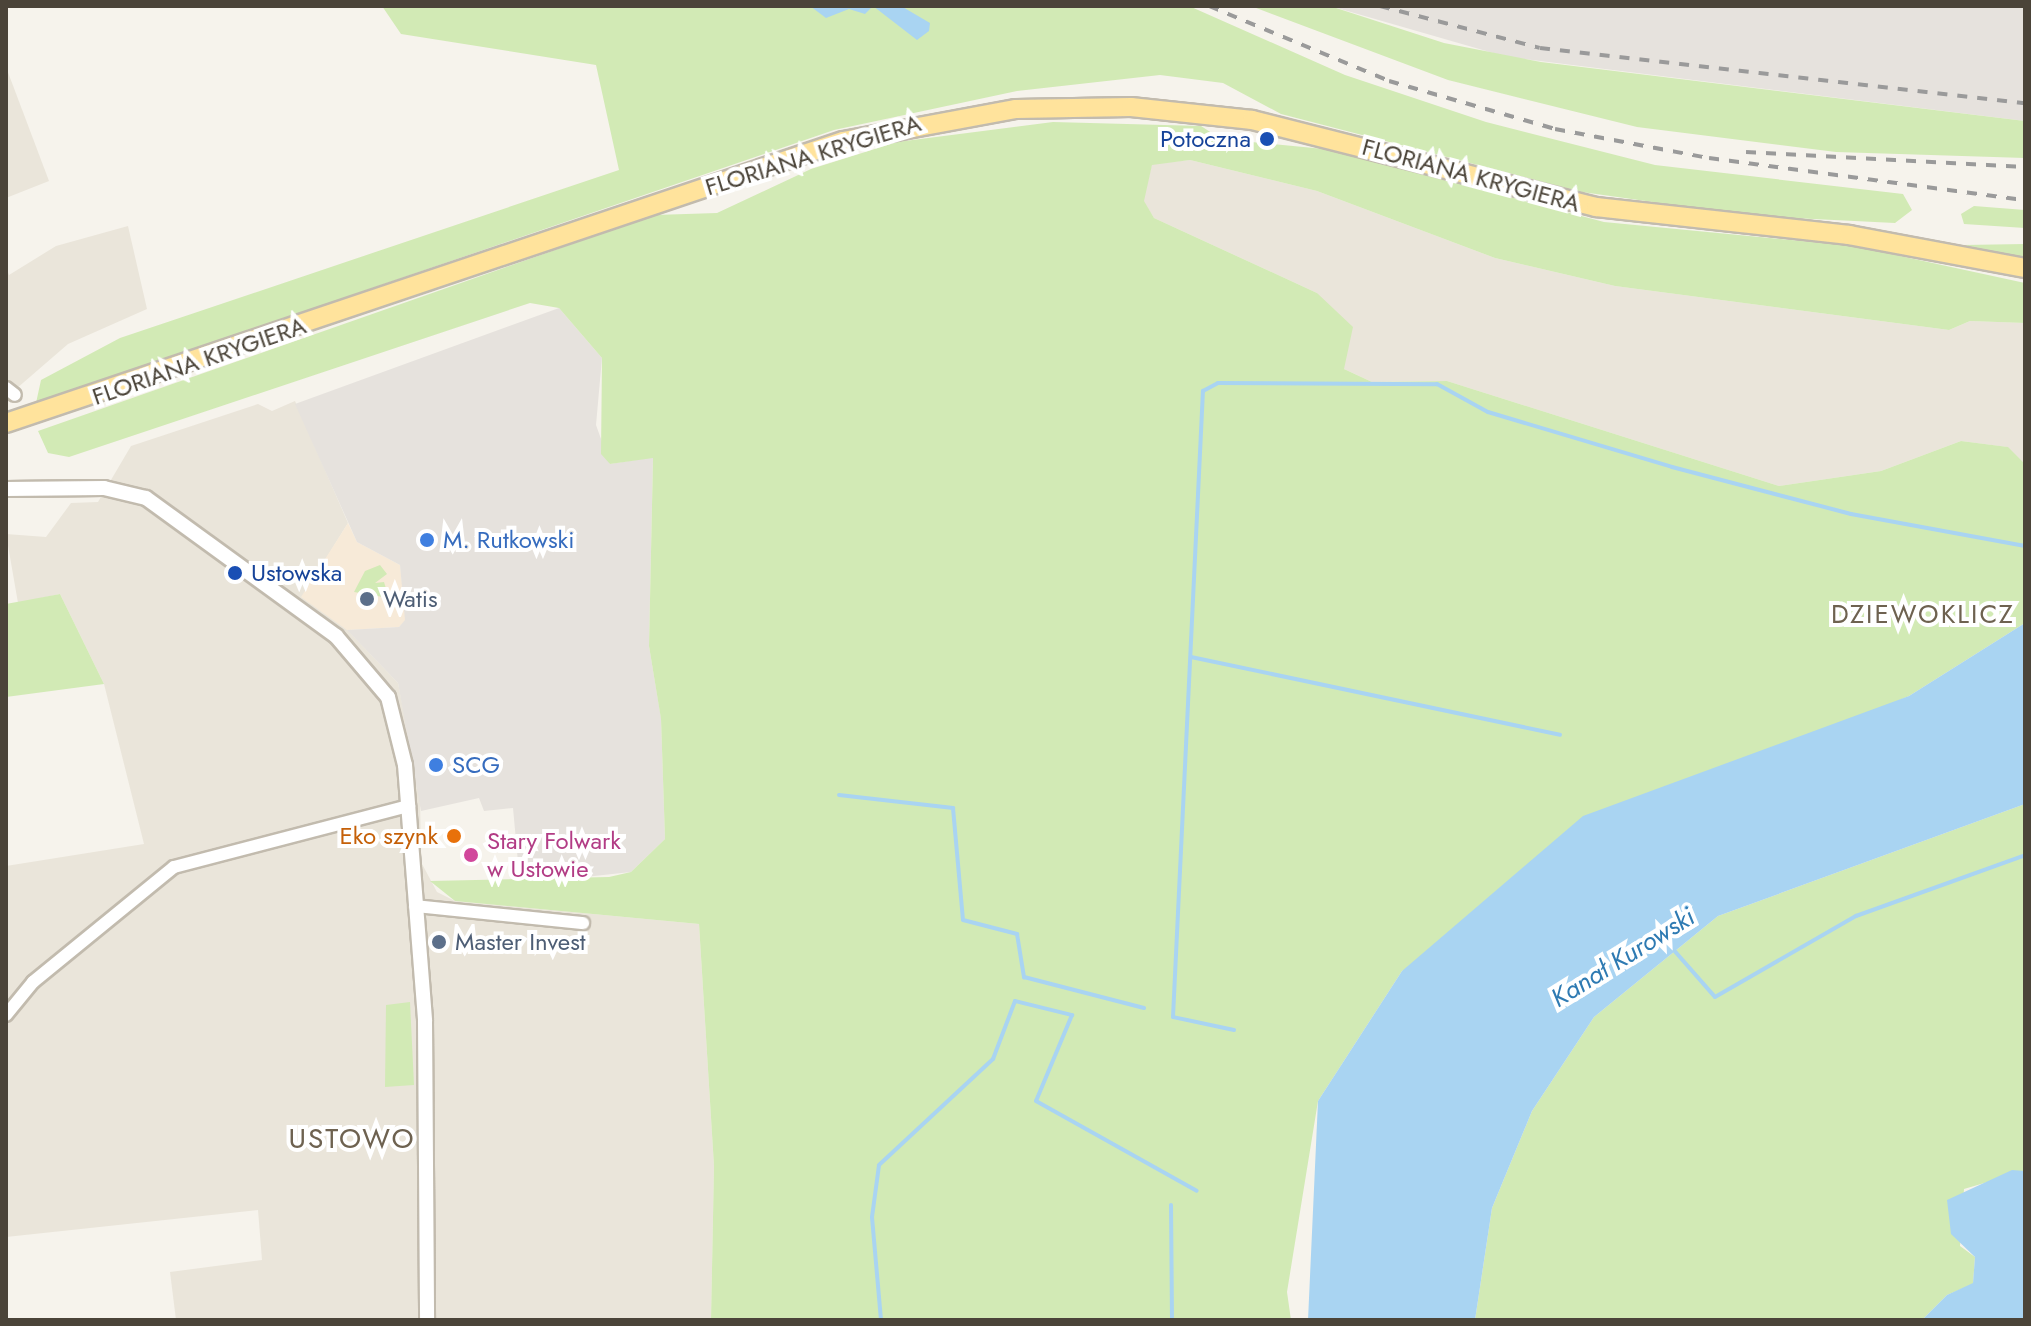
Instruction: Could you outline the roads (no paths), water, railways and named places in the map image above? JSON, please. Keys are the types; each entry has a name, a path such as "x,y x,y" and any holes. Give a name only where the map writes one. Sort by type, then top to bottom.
{"main road":[{"name":"FLORIANA KRYGIERA","path":"6,423 769,165 957,115 1074,106 1169,109 1315,133 1596,207 1849,235 2025,268"}],"street":[{"path":"6,489 37,487 146,498 336,636 388,697 409,806 427,1045 427,1320"},
{"path":"6,1015 33,982 174,867 409,806"},
{"path":"415,906 583,923"}],"water":[{"path":"810,6 873,6 865,14 849,9 826,18"},
{"path":"873,6 901,6 930,23 929,31 917,40"},
{"name":"Kanał Kurowski","path":"2025,623 2025,804 1718,916 1594,1017 1532,1111 1492,1208 1475,1320 1308,1320 1318,1101 1402,971 1583,816 1909,696"},
{"path":"2012,1170 2025,1171 2025,1320 1922,1320 1947,1295 1973,1283 1975,1257 1951,1234 1947,1200"}],"waterway":[{"path":"1234,1030 1173,1017 1203,391 1218,383 1437,384 1488,412 1672,467 1851,514 2025,546"},
{"path":"1191,657 1560,735"},
{"path":"839,795 953,808 963,920 1017,934 1024,977 1144,1008"},
{"name":"Kanał Kurowski","path":"1672,948 1715,997 1856,916 2025,855"},
{"path":"881,1320 872,1217 879,1165 993,1059 1015,1001 1072,1015 1036,1101 1197,1191"},
{"path":"1171,1205 1172,1320"}],"railway":[{"path":"1209,6 1389,81 1555,129 1709,158 2025,200"},
{"path":"1380,6 1540,48 2025,103"},
{"path":"1746,152 2025,167"}],"place":[{"name":"Potoczna","path":"1267,139"},
{"name":"M. Rutkowski","path":"427,540"},
{"name":"Ustowska","path":"235,573"},
{"name":"Watis","path":"367,599"},
{"name":"SCG","path":"436,765"},
{"name":"Eko szynk","path":"454,836"},
{"name":"Stary Folwark w Ustowie","path":"471,855"},
{"name":"Master Invest","path":"439,942"}],"district":[{"name":"DZIEWOKLICZ","path":"1923,615"},
{"name":"USTOWO","path":"352,1139"}]}
